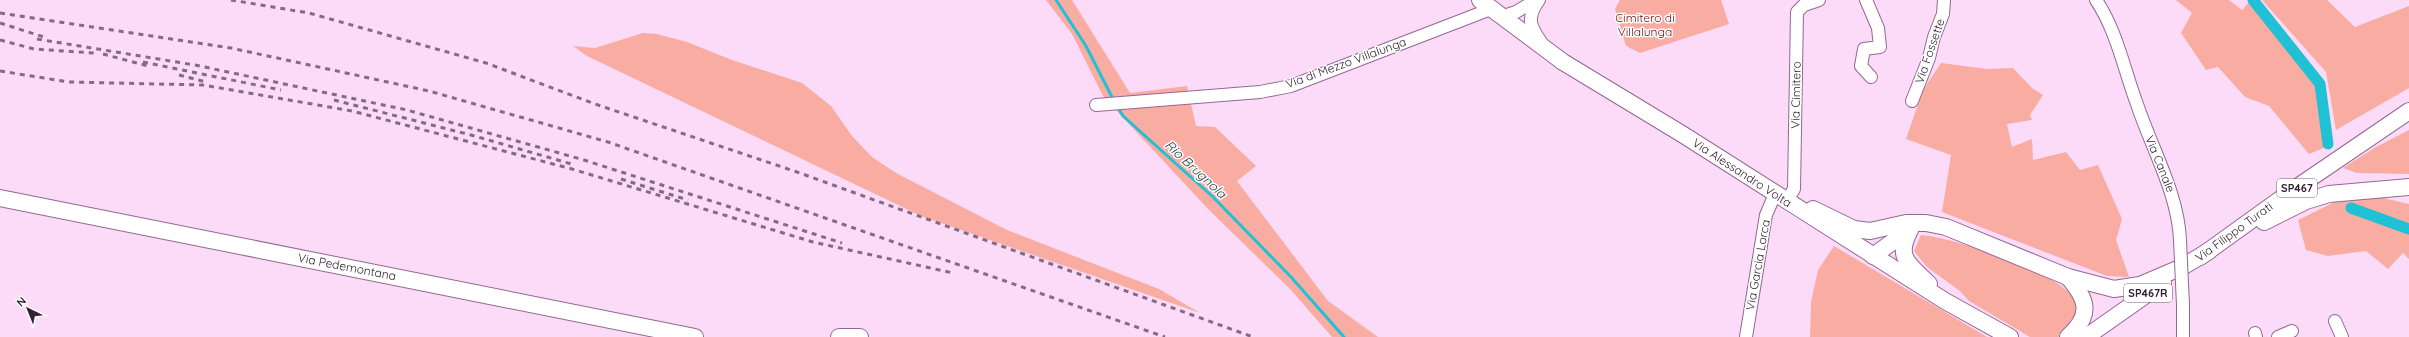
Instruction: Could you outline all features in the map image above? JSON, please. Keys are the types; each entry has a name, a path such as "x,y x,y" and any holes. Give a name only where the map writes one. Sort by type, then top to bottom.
{"main road":[{"name":"Via Alessandro Volta","path":"1490,8 1563,62 1679,132 1945,301 2010,337"},
{"name":"SP467","path":"2384,129 2409,112"},
{"path":"2384,129 2409,120"},
{"name":"Via Filippo Turati","path":"2086,337 2293,190 2384,129"},
{"path":"1781,198 1823,212 1854,229 1870,231 1903,228 1926,223 1959,231 2068,277 2104,288 2132,288 2182,267 2210,250 2306,201 2329,194 2409,187"},
{"path":"2388,189 2409,194"},
{"name":"Via Pedemontana","path":"0,198 695,337"},
{"path":"1873,256 1903,228"},
{"path":"1903,228 1902,248 1904,257 1945,301"},
{"path":"2068,277 2083,296 2085,308 2080,324 2068,337"},
{"path":"839,337 860,337"}],"street":[{"path":"1490,8 1519,0"},
{"path":"1537,0 1530,16 1531,28 1541,43 1563,62"},
{"name":"Via di Mezzo Villalunga","path":"1096,105 1260,92 1291,86 1490,8 1516,12 1537,0"},
{"name":"Via Cimitero","path":"1781,198 1794,189 1797,12 1804,5 1819,0"},
{"path":"1866,0 1878,28 1880,47 1864,49 1861,66 1871,77"},
{"name":"Via Fossette","path":"1912,101 1929,58 1934,37 1943,14 1944,0"},
{"name":"Via Canale","path":"2096,0 2113,37 2145,127 2174,200 2179,219 2183,337"},
{"name":"Via Garcia Lorca","path":"1746,337 1766,215 1781,198"},
{"path":"2335,321 2342,337"},
{"path":"2278,337 2292,332"}],"green space":[{"path":"1046,0 1072,0 1130,93 1187,86 1196,126 1215,127 1256,166 1237,181 1328,301 1378,337 1332,337 1290,289 1208,209 1103,96 1072,34"},
{"name":"Cimitero di Villalunga","path":"1620,0 1721,0 1729,24 1640,53 1626,46 1615,9"},
{"path":"2176,0 2229,0 2242,10 2249,2 2317,86 2326,147 2309,154 2269,106 2245,97 2218,67 2206,70 2181,33 2192,13"},
{"path":"2262,0 2327,0 2355,27 2409,6 2409,88 2336,130 2326,72"},
{"path":"643,33 657,34 687,42 732,60 802,83 831,106 852,136 872,157 896,173 1007,230 1159,289 1200,313 921,216 587,56 573,46 595,48"},
{"path":"1941,63 1987,69 2013,68 2032,88 2043,95 2030,115 2032,120 2007,124 2012,147 2032,139 2033,160 2066,152 2080,170 2098,165 2122,219 2116,240 2129,277 2107,276 1942,212 1951,155 1906,139 1923,90"},
{"path":"2409,130 2409,174 2357,173 2343,168 2376,147"},
{"path":"2375,196 2409,204 2409,259 2403,253 2388,269 2366,251 2328,256 2306,250 2298,220 2337,201"},
{"path":"1921,235 1952,241 1993,254 2049,278 2077,300 2078,314 2072,325 2058,337 2030,337 1969,301 1960,291 1927,267 1914,251"},
{"path":"1834,246 1987,337 1810,337 1811,302 1818,270"}],"waterway":[{"name":"Rio Brugnola","path":"1056,0 1086,46 1114,101"},
{"path":"2253,0 2320,84 2328,144"},
{"name":"Rio Brugnola","path":"1117,106 1123,116 1213,197 1291,277 1344,337"},
{"path":"2351,208 2409,229"}],"railway":[{"path":"231,0 309,13 486,63 595,104 797,172 1253,337"},
{"path":"0,13 231,48 429,91 608,142 1165,337"},
{"path":"0,23 44,37"},
{"path":"37,39 195,65 407,110 584,160 842,243"},
{"path":"0,40 34,49 94,53"},
{"path":"103,54 148,66"},
{"path":"143,62 281,90"},
{"path":"0,71 69,82 203,85 352,111 572,169 813,242 953,273"},
{"path":"179,75 206,82"},
{"path":"334,100 471,135 575,165"},
{"path":"621,179 688,200"}]}
